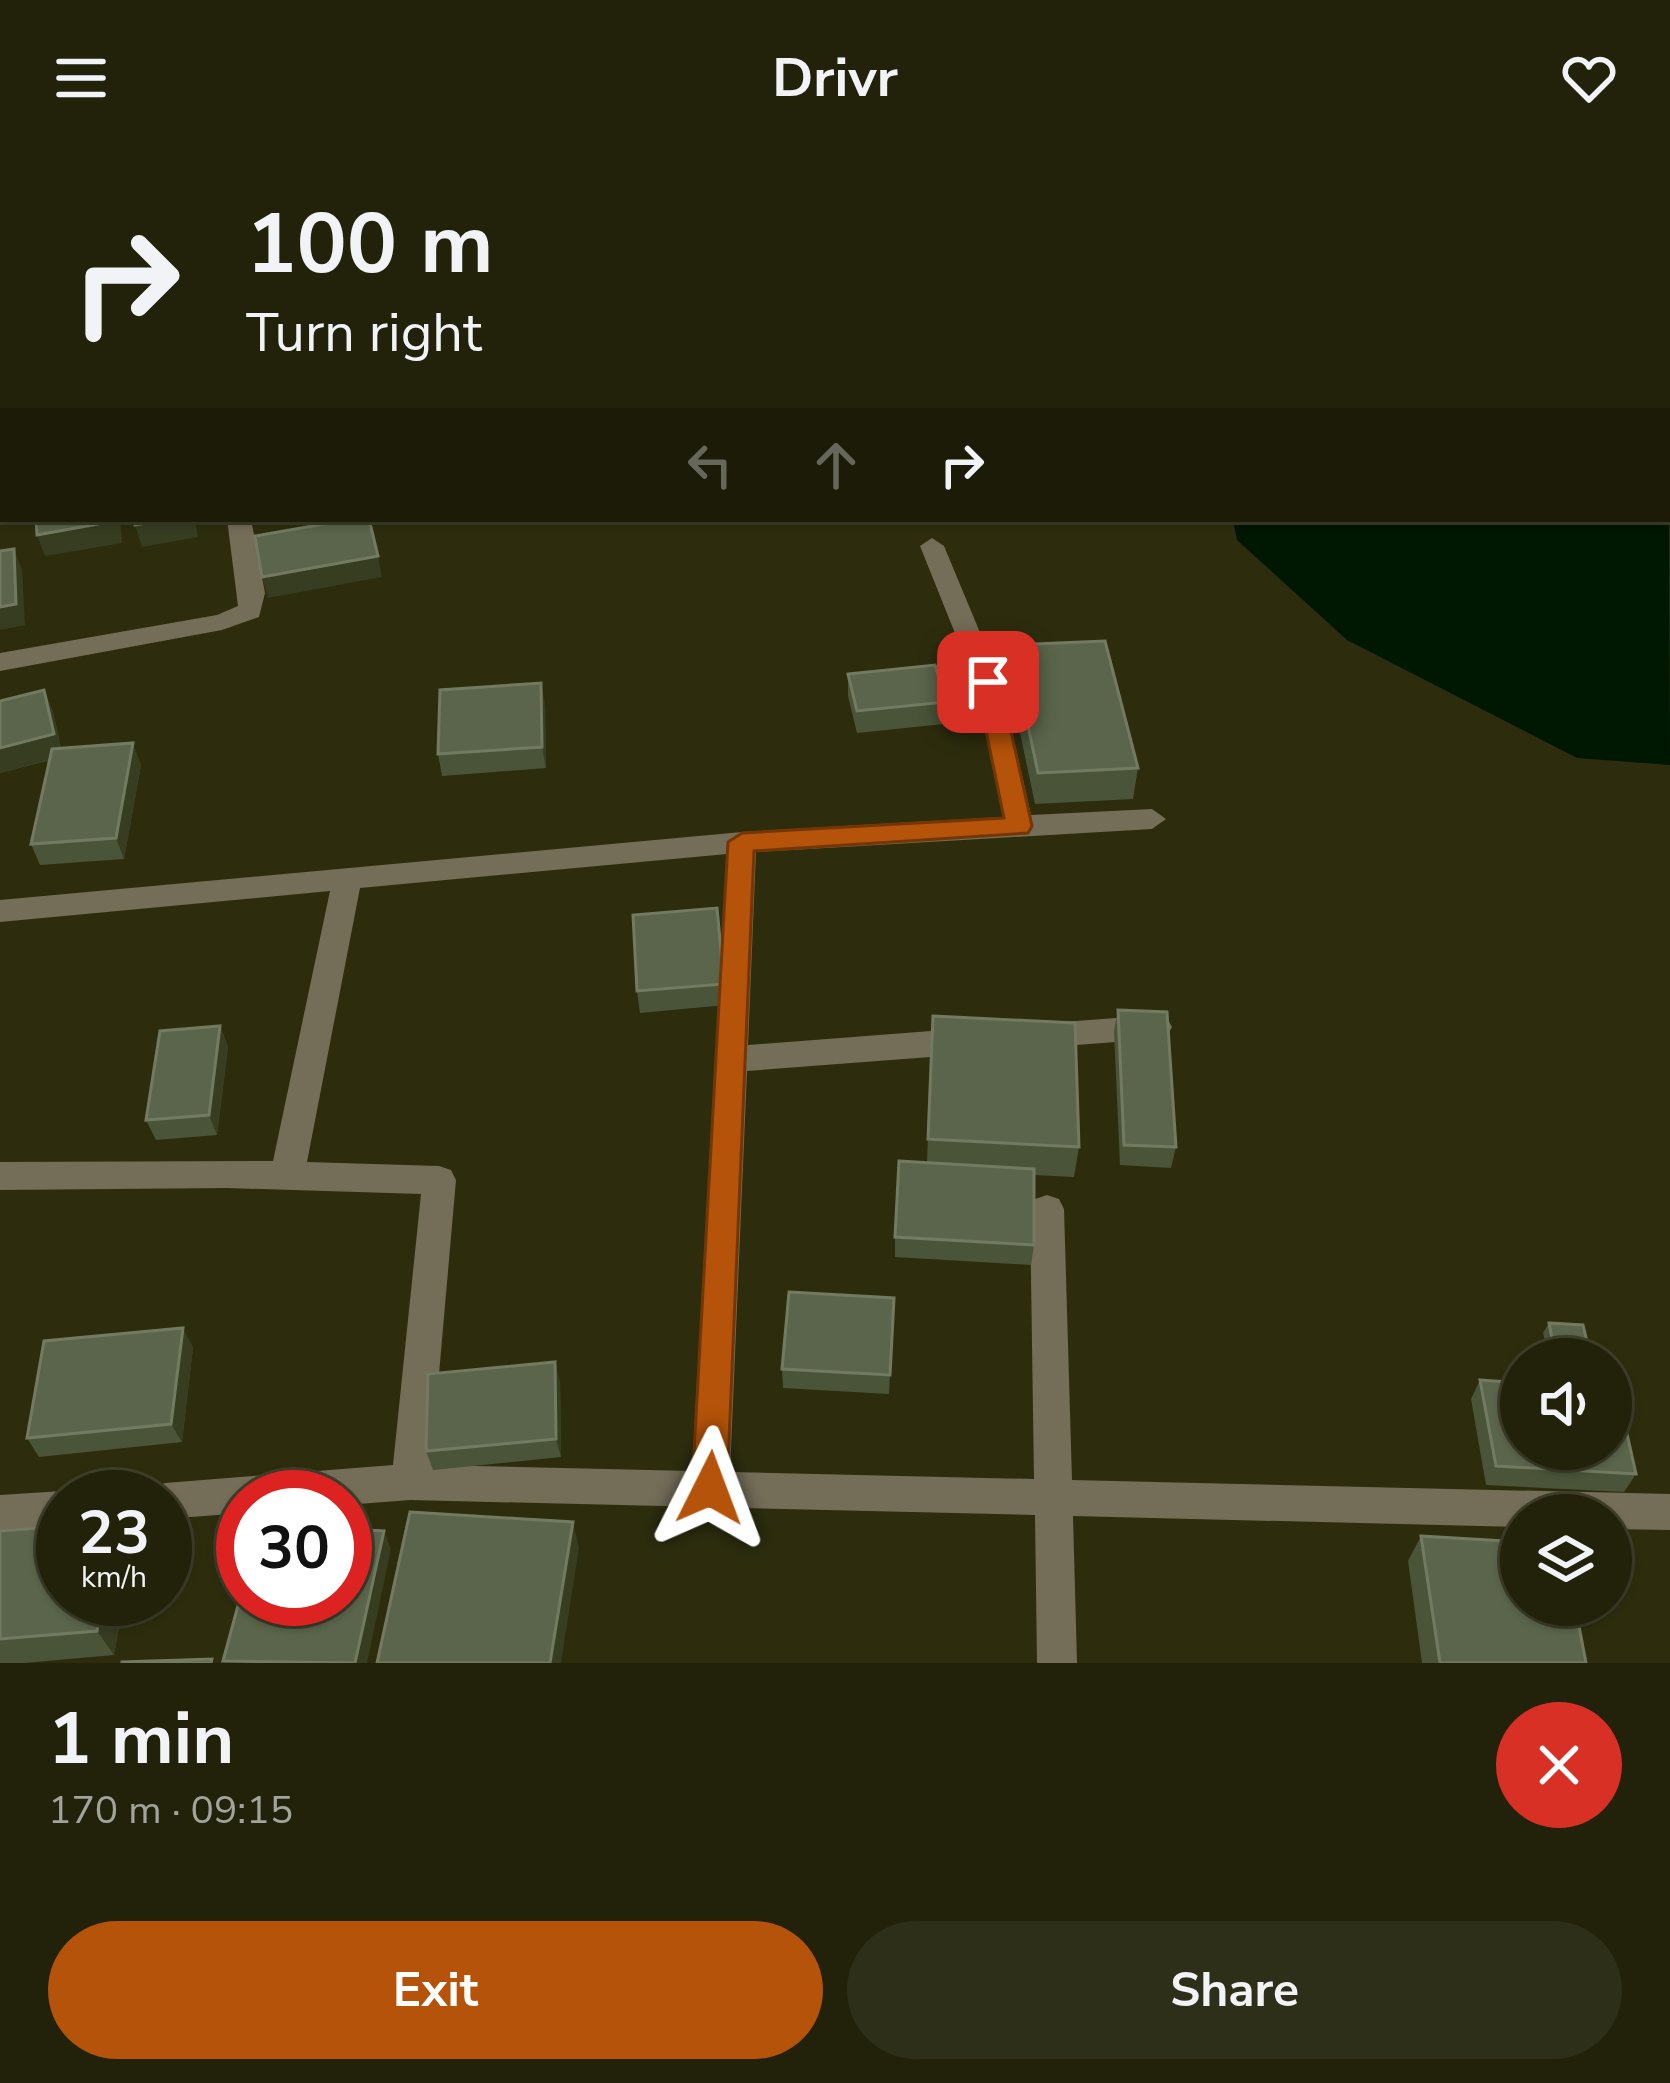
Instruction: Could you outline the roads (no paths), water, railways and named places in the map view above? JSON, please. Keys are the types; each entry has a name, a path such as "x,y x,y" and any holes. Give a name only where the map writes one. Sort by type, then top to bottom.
{"street":[{"path":"0,662 222,622 250,611 252,593 240,522"},
{"path":"932,546 988,682 1018,826"},
{"path":"0,911 742,842 1152,819"},
{"path":"710,1488 742,842"},
{"path":"287,1176 347,879"},
{"path":"731,1059 1157,1027"},
{"path":"1,1180 287,1176 439,1180 410,1482"},
{"path":"1047,1209 1057,1663"},
{"path":"192,1499 410,1482 1670,1512"},
{"path":"0,1514 36,1511"}]}
